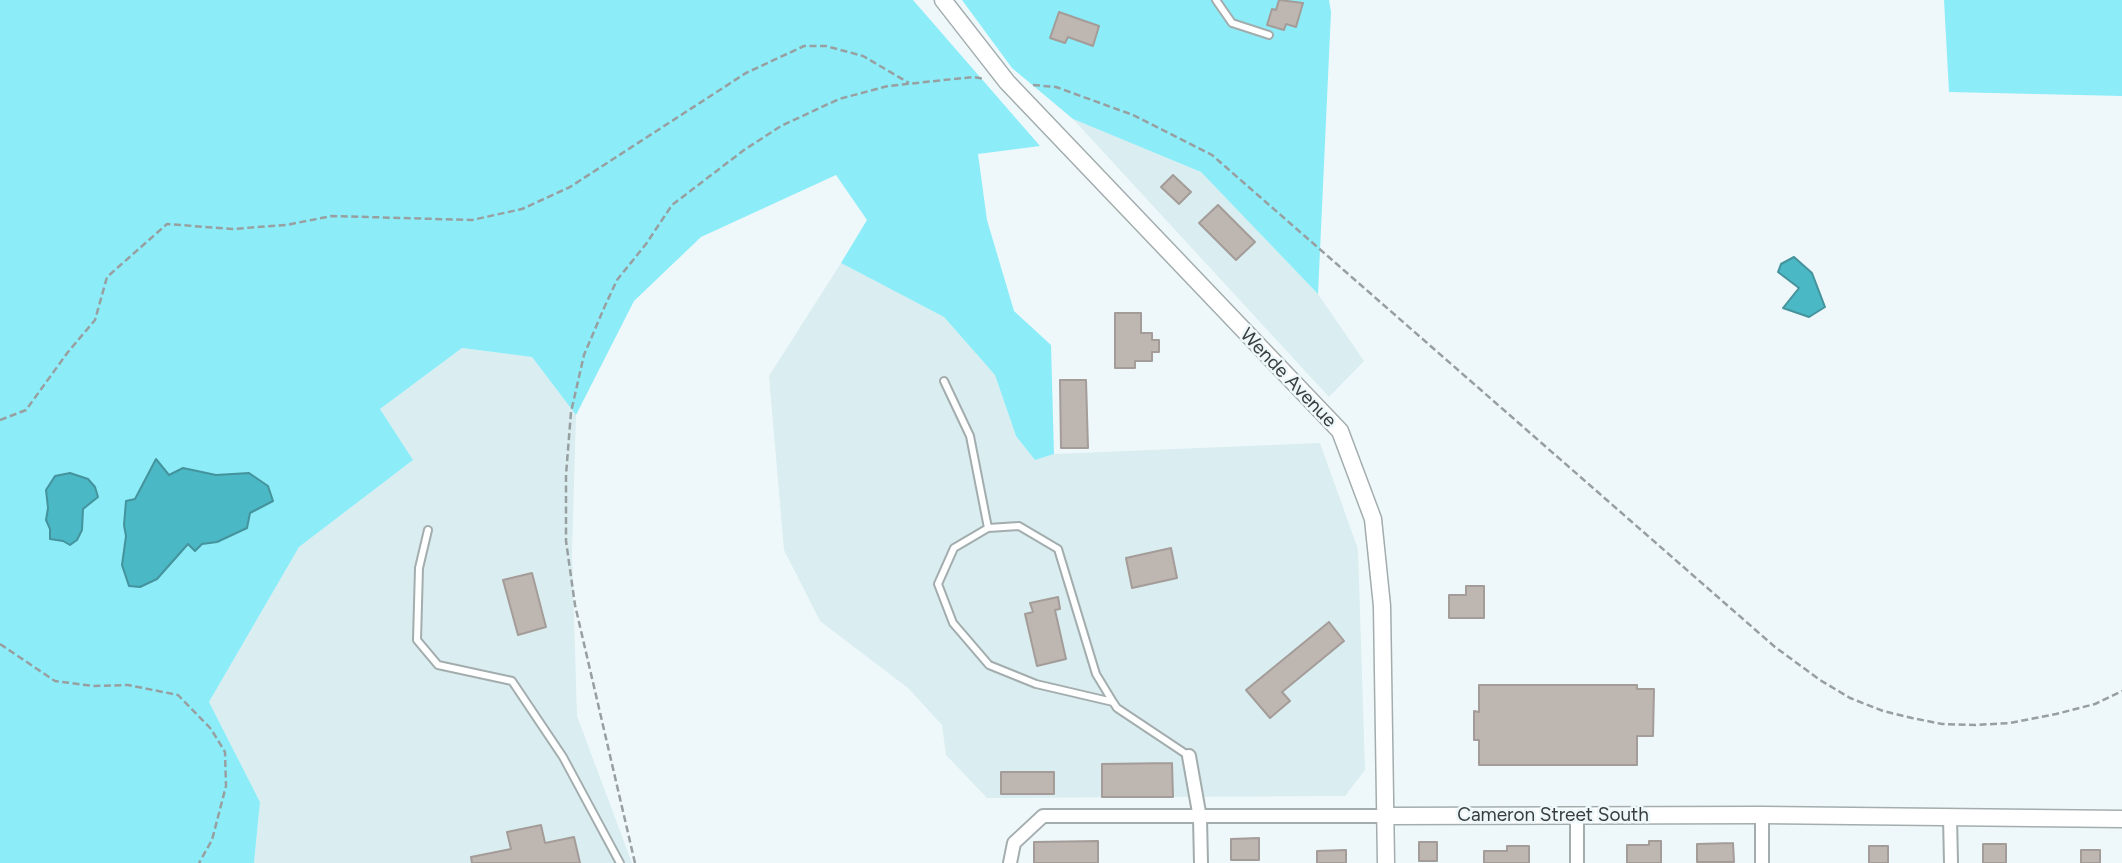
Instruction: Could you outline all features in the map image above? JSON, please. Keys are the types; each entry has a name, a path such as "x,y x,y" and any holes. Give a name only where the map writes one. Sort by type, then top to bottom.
{"street":[{"name":"Wende Avenue","path":"943,0 1007,82 1339,431 1373,519 1382,606 1386,863"},
{"path":"1189,756 1200,818 1200,863"},
{"path":"1577,815 1577,863"},
{"name":"Cameron Street South","path":"1010,863 1014,843 1043,816 1200,818 1762,815 2122,819"},
{"path":"1762,815 1762,863"},
{"path":"1950,817 1951,863"}],"lane":[{"path":"1216,0 1232,23 1269,35"},
{"path":"944,381 970,436 988,528"},
{"path":"1113,702 1037,684 989,665 953,623 938,584 954,548 988,528 1019,526 1058,549 1097,674 1113,702 1117,708 1189,756"},
{"path":"428,530 419,568 416,640 438,665 512,681 563,757 620,863"}],"path":[{"path":"0,420 26,410 95,320 107,277 167,224 232,229 286,225 332,216 472,220 522,209 570,187 746,73 804,46 826,46 863,56 909,83"},
{"path":"635,863 575,605 566,541 566,475 571,412 584,355 617,279 646,244 671,205 735,156 781,126 839,99 909,83 973,77 1056,87 1133,115 1212,155 1775,647 1850,698 1882,711 1912,718 1942,724 1975,725 2010,723 2056,714 2095,704 2122,691"},
{"path":"0,644 55,681 93,686 128,685 178,695 211,729 225,752 226,786 212,840 199,863"}],"shaded area":[{"path":"0,0 913,0 1040,146 978,154 987,220 1014,311 1051,345 1054,454 1035,460 1016,436 995,375 944,317 841,263 867,220 836,175 701,237 634,301 576,415 532,357 462,348 380,409 413,460 299,547 209,702 260,802 254,863 0,863"},
{"path":"962,0 1329,0 1331,12 1318,294 1201,172 1073,119 1012,68"},
{"path":"1944,0 2122,0 2122,96 1949,92"},
{"path":"1073,119 1201,172 1318,294 1364,361 1329,397"},
{"path":"1794,257 1812,273 1825,307 1809,317 1783,308 1799,288 1778,272 1781,264"},
{"path":"841,263 944,317 995,375 1016,436 1035,460 1054,454 1320,443 1358,549 1365,770 1345,796 987,798 946,755 942,725 908,688 820,621 784,550 769,376"},
{"path":"462,348 532,357 576,415 572,552 577,716 632,863 254,863 260,802 209,702 299,547 413,460 380,409"},
{"path":"156,459 169,475 183,468 216,475 249,473 268,486 273,501 250,513 247,528 217,542 202,544 195,551 188,544 157,579 140,587 129,586 122,565 126,536 126,501 135,499"},
{"path":"70,473 88,479 95,487 98,497 83,509 82,530 77,540 70,545 50,539 46,520 46,490 55,476"}],"building":[{"path":"1279,0 1303,3 1296,27 1286,24 1284,30 1267,25 1272,9 1276,10"},
{"path":"1059,12 1099,26 1093,46 1068,37 1065,43 1050,38"},
{"path":"1173,175 1191,192 1179,204 1161,187"},
{"path":"1218,205 1255,242 1236,260 1199,223"},
{"path":"1115,313 1141,313 1141,333 1152,333 1152,340 1159,340 1159,352 1152,352 1152,361 1135,361 1135,368 1115,368"},
{"path":"1060,380 1086,380 1088,448 1061,448"},
{"path":"1171,548 1177,578 1132,588 1126,558"},
{"path":"532,573 546,627 518,635 503,580"},
{"path":"1466,586 1484,586 1484,618 1449,618 1449,595 1466,595"},
{"path":"1058,597 1060,609 1055,610 1066,659 1037,666 1025,614 1033,612 1030,603"},
{"path":"1329,622 1344,641 1282,692 1290,701 1270,718 1246,690"},
{"path":"1479,685 1637,685 1637,689 1654,689 1653,736 1637,736 1637,765 1479,765 1479,740 1474,740 1474,711 1479,712"},
{"path":"1172,763 1173,797 1102,797 1102,764"},
{"path":"1001,772 1054,772 1054,794 1001,794"},
{"path":"541,825 545,843 574,837 580,863 472,863 471,857 511,849 507,832"},
{"path":"1259,838 1259,860 1231,860 1231,839"},
{"path":"1098,841 1098,863 1034,863 1034,842"},
{"path":"1649,841 1661,841 1661,863 1627,863 1627,845 1649,845"},
{"path":"1419,842 1437,842 1437,861 1419,861"},
{"path":"1733,843 1734,862 1697,862 1697,844"},
{"path":"1983,844 2006,844 2006,863 1983,863"},
{"path":"1507,846 1529,846 1529,863 1484,863 1484,851 1507,851"},
{"path":"1869,846 1888,846 1888,863 1869,863"},
{"path":"1346,850 1346,863 1317,863 1317,851"},
{"path":"2081,850 2100,850 2100,863 2081,863"}]}
